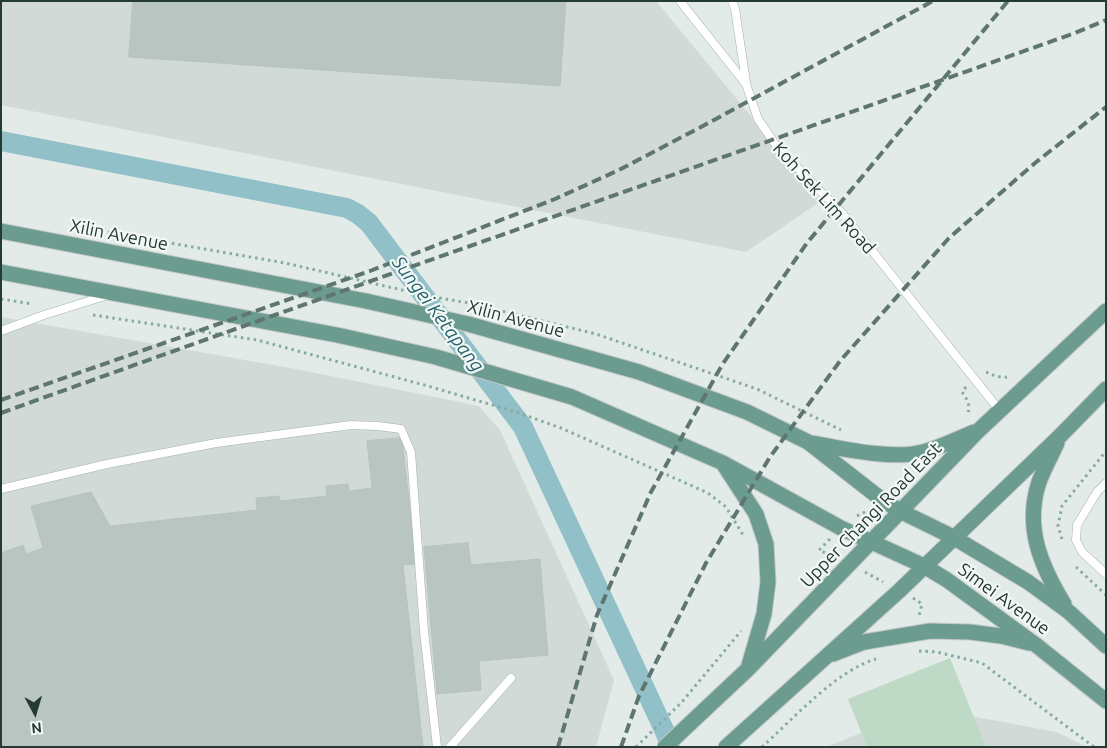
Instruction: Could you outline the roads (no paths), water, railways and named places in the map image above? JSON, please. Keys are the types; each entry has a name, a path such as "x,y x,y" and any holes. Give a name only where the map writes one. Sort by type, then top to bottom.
{"main road":[{"name":"Xilin Avenue","path":"1,231 366,301 468,324 639,372 747,412 808,442 881,499 900,511"},
{"path":"1,272 337,334 436,357 572,397 723,463 841,528 871,542"},
{"name":"Upper Changi Road East","path":"665,747 748,669 978,431 1106,311"},
{"path":"726,747 924,566 1060,436 1106,388"},
{"path":"808,442 889,454 910,454 924,452 978,431"},
{"path":"1060,436 1039,483 1034,511 1034,529 1039,557 1050,581 1069,612"},
{"path":"723,463 756,514 766,544 768,582 764,614 748,669"},
{"name":"Simei Avenue","path":"900,511 953,537 1028,582 1069,612 1106,646"},
{"name":"Simei Avenue","path":"871,542 924,566 947,580 1036,645 1106,700"},
{"path":"825,657 864,642 930,631 970,632 1001,636 1036,645"}],"lane":[{"name":"Koh Sek Lim Road","path":"680,1 746,84 758,119 778,148 842,214 1000,411"},
{"path":"732,1 735,9 746,84"},
{"path":"1,331 116,293"},
{"path":"1,490 107,464 216,443 351,425 402,429 410,452 424,631 437,747"},
{"path":"1106,483 1096,492 1077,525 1076,540 1082,552 1106,574"},
{"path":"450,747 511,678"}],"waterway":[{"name":"Sungei Ketapang","path":"1,141 347,208 369,223 523,427 666,734 670,747"}],"railway":[{"path":"1,400 370,271 555,199 619,170 933,1"},
{"path":"558,747 597,615 651,492 722,365 807,243 1008,1"},
{"path":"1,413 1075,33 1106,20"},
{"path":"621,747 639,696 706,563 770,457 840,361 949,238 1035,163 1106,107"}]}
